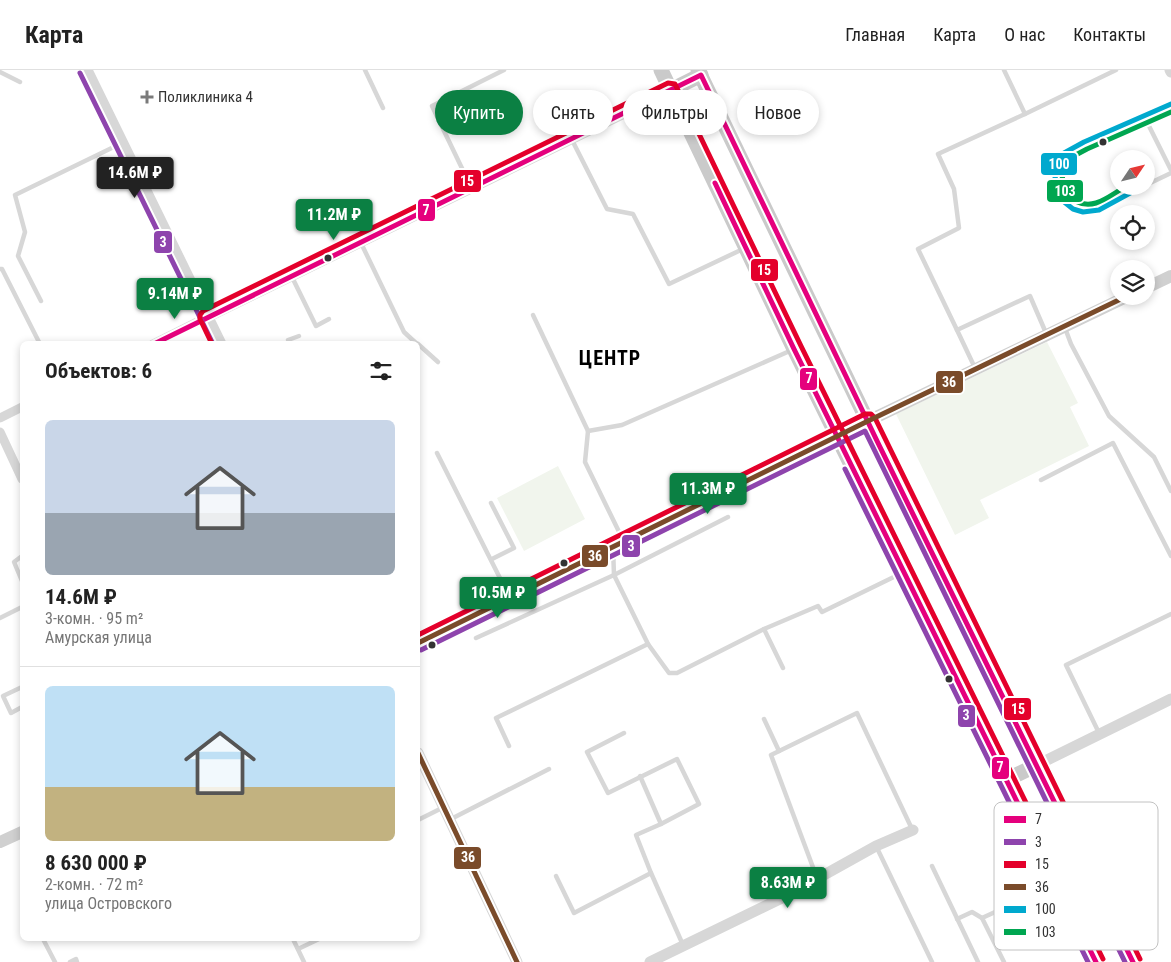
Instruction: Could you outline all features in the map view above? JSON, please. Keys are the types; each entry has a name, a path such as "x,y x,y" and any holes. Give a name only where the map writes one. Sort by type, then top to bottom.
{"main road":[{"path":"661,70 671,90 704,72 868,421 1055,802"},
{"path":"692,135 794,349 1017,802"},
{"path":"1155,284 1171,276"},
{"path":"420,643 868,421 1110,305"},
{"path":"1006,780 1037,765"},
{"path":"0,842 20,833"},
{"path":"1090,950 1096,962"},
{"path":"1127,950 1133,962"}],"street":[{"path":"87,70 219,341"},
{"path":"159,341 623,114"},
{"path":"0,418 20,408"},
{"path":"0,432 20,475"},
{"path":"1037,765 1171,699"},
{"path":"420,756 517,962"},
{"path":"650,962 817,879 876,846 913,830"}],"lane":[{"path":"365,70 383,108"},
{"path":"471,188 432,106 504,70"},
{"path":"1004,70 1025,114"},
{"path":"975,370 918,249 960,228 954,189 938,154 1116,70"},
{"path":"0,72 20,82"},
{"path":"1128,195 1099,210 1078,211 1063,201 1054,186 1059,163 1064,153 1084,142 1171,104"},
{"path":"1144,116 1171,171 1155,180"},
{"path":"572,139 607,209 633,214 669,284 746,247"},
{"path":"41,301 18,256 25,232 15,195 122,143"},
{"path":"360,242 404,332 414,341"},
{"path":"0,270 2,269 38,341"},
{"path":"291,276 316,326 329,320"},
{"path":"957,330 1030,296 1048,335"},
{"path":"533,315 588,431 585,462 618,544 614,575 648,644 669,673 677,673 818,606 822,612 904,572"},
{"path":"1065,327 1071,344 1109,416 1154,457 1171,491"},
{"path":"288,341 299,336"},
{"path":"420,347 438,362"},
{"path":"588,431 622,424 794,349"},
{"path":"1041,480 1113,443 1171,556"},
{"path":"437,453 510,597"},
{"path":"491,503 514,548 492,559"},
{"path":"476,638 614,575 728,516"},
{"path":"20,558 14,562 20,576"},
{"path":"0,618 20,608"},
{"path":"1100,734 1066,666 1171,614"},
{"path":"764,630 783,668"},
{"path":"509,746 496,718 648,644"},
{"path":"20,688 3,696 11,712 20,708"},
{"path":"817,879 771,755 857,713 913,830"},
{"path":"764,719 779,751"},
{"path":"624,734 587,752 608,793 677,759 699,804 636,836 684,946"},
{"path":"450,820 549,770"},
{"path":"640,776 661,824"},
{"path":"420,819 444,808"},
{"path":"876,846 932,962"},
{"path":"932,866 978,962"},
{"path":"556,876 574,913 651,874"},
{"path":"958,919 972,912 982,918 994,942"},
{"path":"982,918 994,913"},
{"path":"44,941 55,962"},
{"path":"294,941 304,962"},
{"path":"298,949 315,941"},
{"path":"998,950 1004,962"},
{"path":"70,962 76,959 77,962"}],"shaded area":[{"path":"1047,342 1078,403 1070,407 1089,446 980,500 989,518 955,535 896,414"},
{"path":"558,466 585,519 524,551 497,498"}],"transit line":[{"name":"3","path":"80,73 212,341"},
{"name":"7","path":"160,341 701,75 879,445 1054,802"},
{"name":"15","path":"211,341 200,319 203,311 668,83 675,84 801,346 1026,802"},
{"name":"100","path":"1126,195 1099,210 1083,212 1073,209 1063,201 1056,191 1054,182 1059,163 1064,153 1084,142 1171,104"},
{"name":"103","path":"1113,195 1100,202 1091,204 1080,203 1070,198 1062,184 1064,171 1070,158 1171,112"},
{"name":"7","path":"715,183 794,349 1017,802"},
{"name":"36","path":"420,642 868,421 1110,304"},
{"name":"15","path":"420,634 865,414 871,414 875,418 1063,802"},
{"name":"3","path":"421,650 865,431 1047,802"},
{"name":"3","path":"845,469 1009,802"},
{"name":"36","path":"420,757 517,962"},
{"name":"3","path":"1082,950 1088,962"},
{"name":"7","path":"1090,950 1096,962"},
{"name":"15","path":"1099,950 1103,959"},
{"name":"3","path":"1119,950 1125,962"},
{"name":"7","path":"1127,950 1133,962"},
{"name":"15","path":"1136,950 1140,959"}],"place":[{"name":"Поликлиника 4","path":"147,97"}],"district":[{"name":"ЦЕНТР","path":"610,358"}]}
